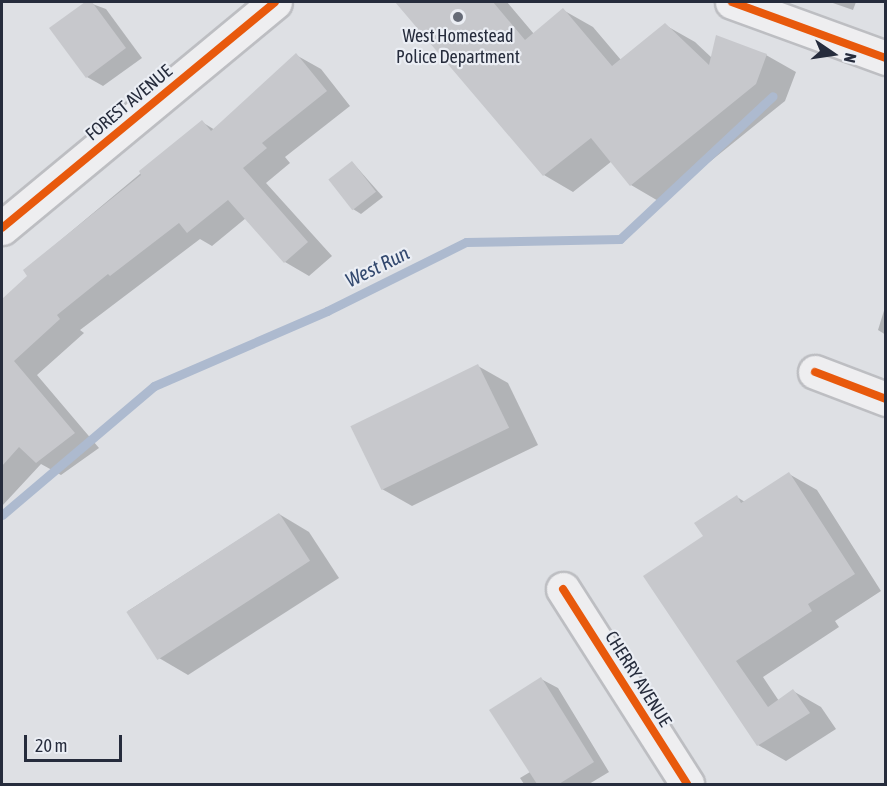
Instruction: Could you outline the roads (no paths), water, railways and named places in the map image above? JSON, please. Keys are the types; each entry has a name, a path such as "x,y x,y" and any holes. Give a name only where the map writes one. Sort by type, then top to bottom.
{"street":[{"name":"FOREST AVENUE","path":"2,228 275,2"},
{"path":"732,2 885,57"},
{"path":"815,372 885,399"},
{"name":"CHERRY AVENUE","path":"563,589 687,784"}],"waterway":[{"name":"West Run","path":"2,515 154,386 327,311 466,242 620,239 773,96"}],"place":[{"name":"West Homestead Police Department","path":"458,17"}]}
